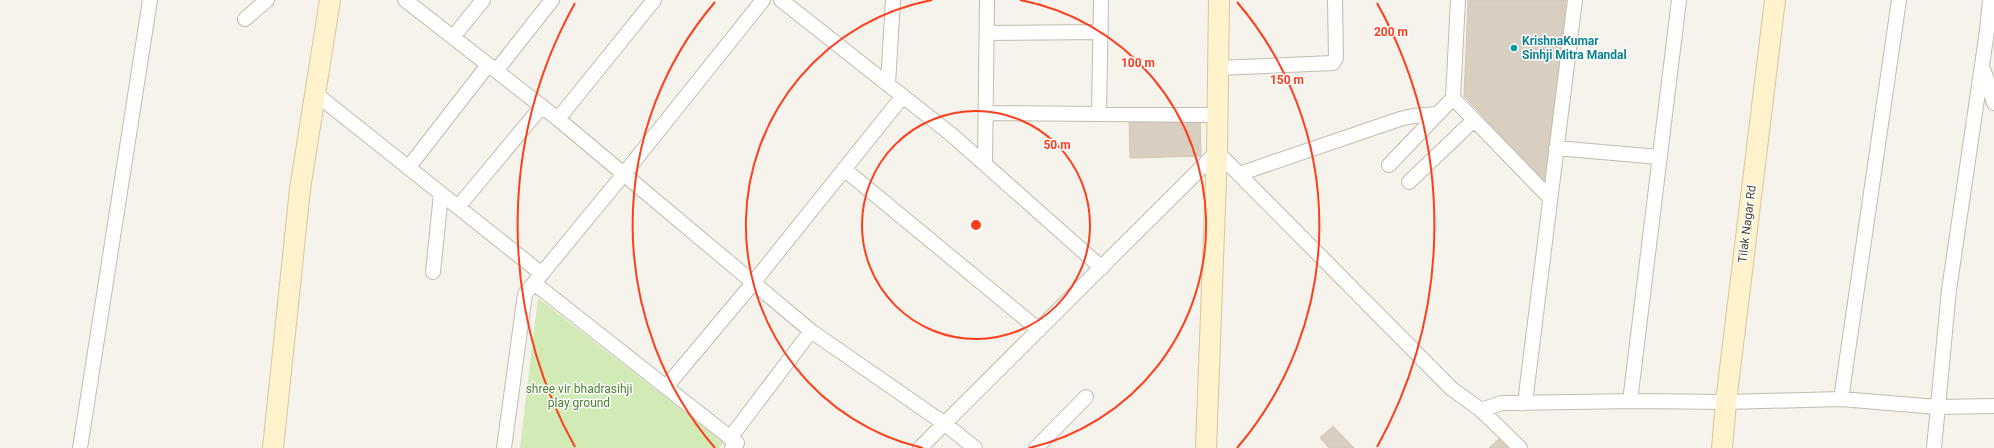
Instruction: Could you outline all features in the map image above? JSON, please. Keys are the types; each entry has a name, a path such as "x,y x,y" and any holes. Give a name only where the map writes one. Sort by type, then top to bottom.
{"street":[{"path":"80,448 150,0"},
{"path":"245,19 267,0"},
{"path":"273,448 300,189 330,0"},
{"path":"405,0 558,119 811,331 945,424 975,448"},
{"path":"453,37 483,0"},
{"path":"408,168 492,68 552,0"},
{"path":"558,119 654,0"},
{"path":"504,448 525,294 623,175 763,0"},
{"path":"781,0 952,135 1102,268"},
{"path":"888,84 893,0"},
{"path":"985,164 987,0"},
{"path":"1099,114 1101,0"},
{"path":"1206,448 1217,152 1219,0"},
{"path":"1218,68 1333,62 1336,58 1335,0"},
{"path":"1389,165 1453,98 1458,0"},
{"path":"1525,403 1574,0"},
{"path":"1630,401 1679,0"},
{"name":"Tilak Nagar Rd","path":"1722,448 1726,402 1775,0"},
{"path":"1841,399 1899,0"},
{"path":"1934,448 1949,290 1987,58 1990,0"},
{"path":"987,33 1101,32"},
{"path":"1987,58 1994,103"},
{"path":"316,94 458,207 538,278 666,387 736,444 811,331"},
{"path":"666,387 753,283 903,96"},
{"path":"1453,98 1550,198"},
{"path":"458,207 542,106"},
{"path":"986,113 1218,115"},
{"path":"1239,174 1400,119 1438,114"},
{"path":"1409,182 1474,120"},
{"path":"1556,148 1660,157"},
{"path":"1217,152 1452,389 1481,410 1520,448"},
{"path":"920,448 1217,152"},
{"path":"844,169 1039,330"},
{"path":"433,272 441,194"},
{"path":"1036,448 1086,397"},
{"path":"1481,410 1502,403 1630,401 1726,402 1841,399 1937,407 1994,406"}],"green space":[{"name":"shree vir bhadrasihji play ground","path":"538,298 724,443 719,448 520,448"}],"building":[{"name":"KrishnaKumar Sinhji Mitra Mandal","path":"1468,0 1566,0 1546,184 1464,96"},
{"path":"1200,118 1201,156 1130,158 1129,119"},
{"path":"1333,426 1354,448 1329,448 1320,438"},
{"path":"1501,437 1512,448 1489,448"}],"place":[{"name":"KrishnaKumar Sinhji Mitra Mandal","path":"1514,48"}]}
